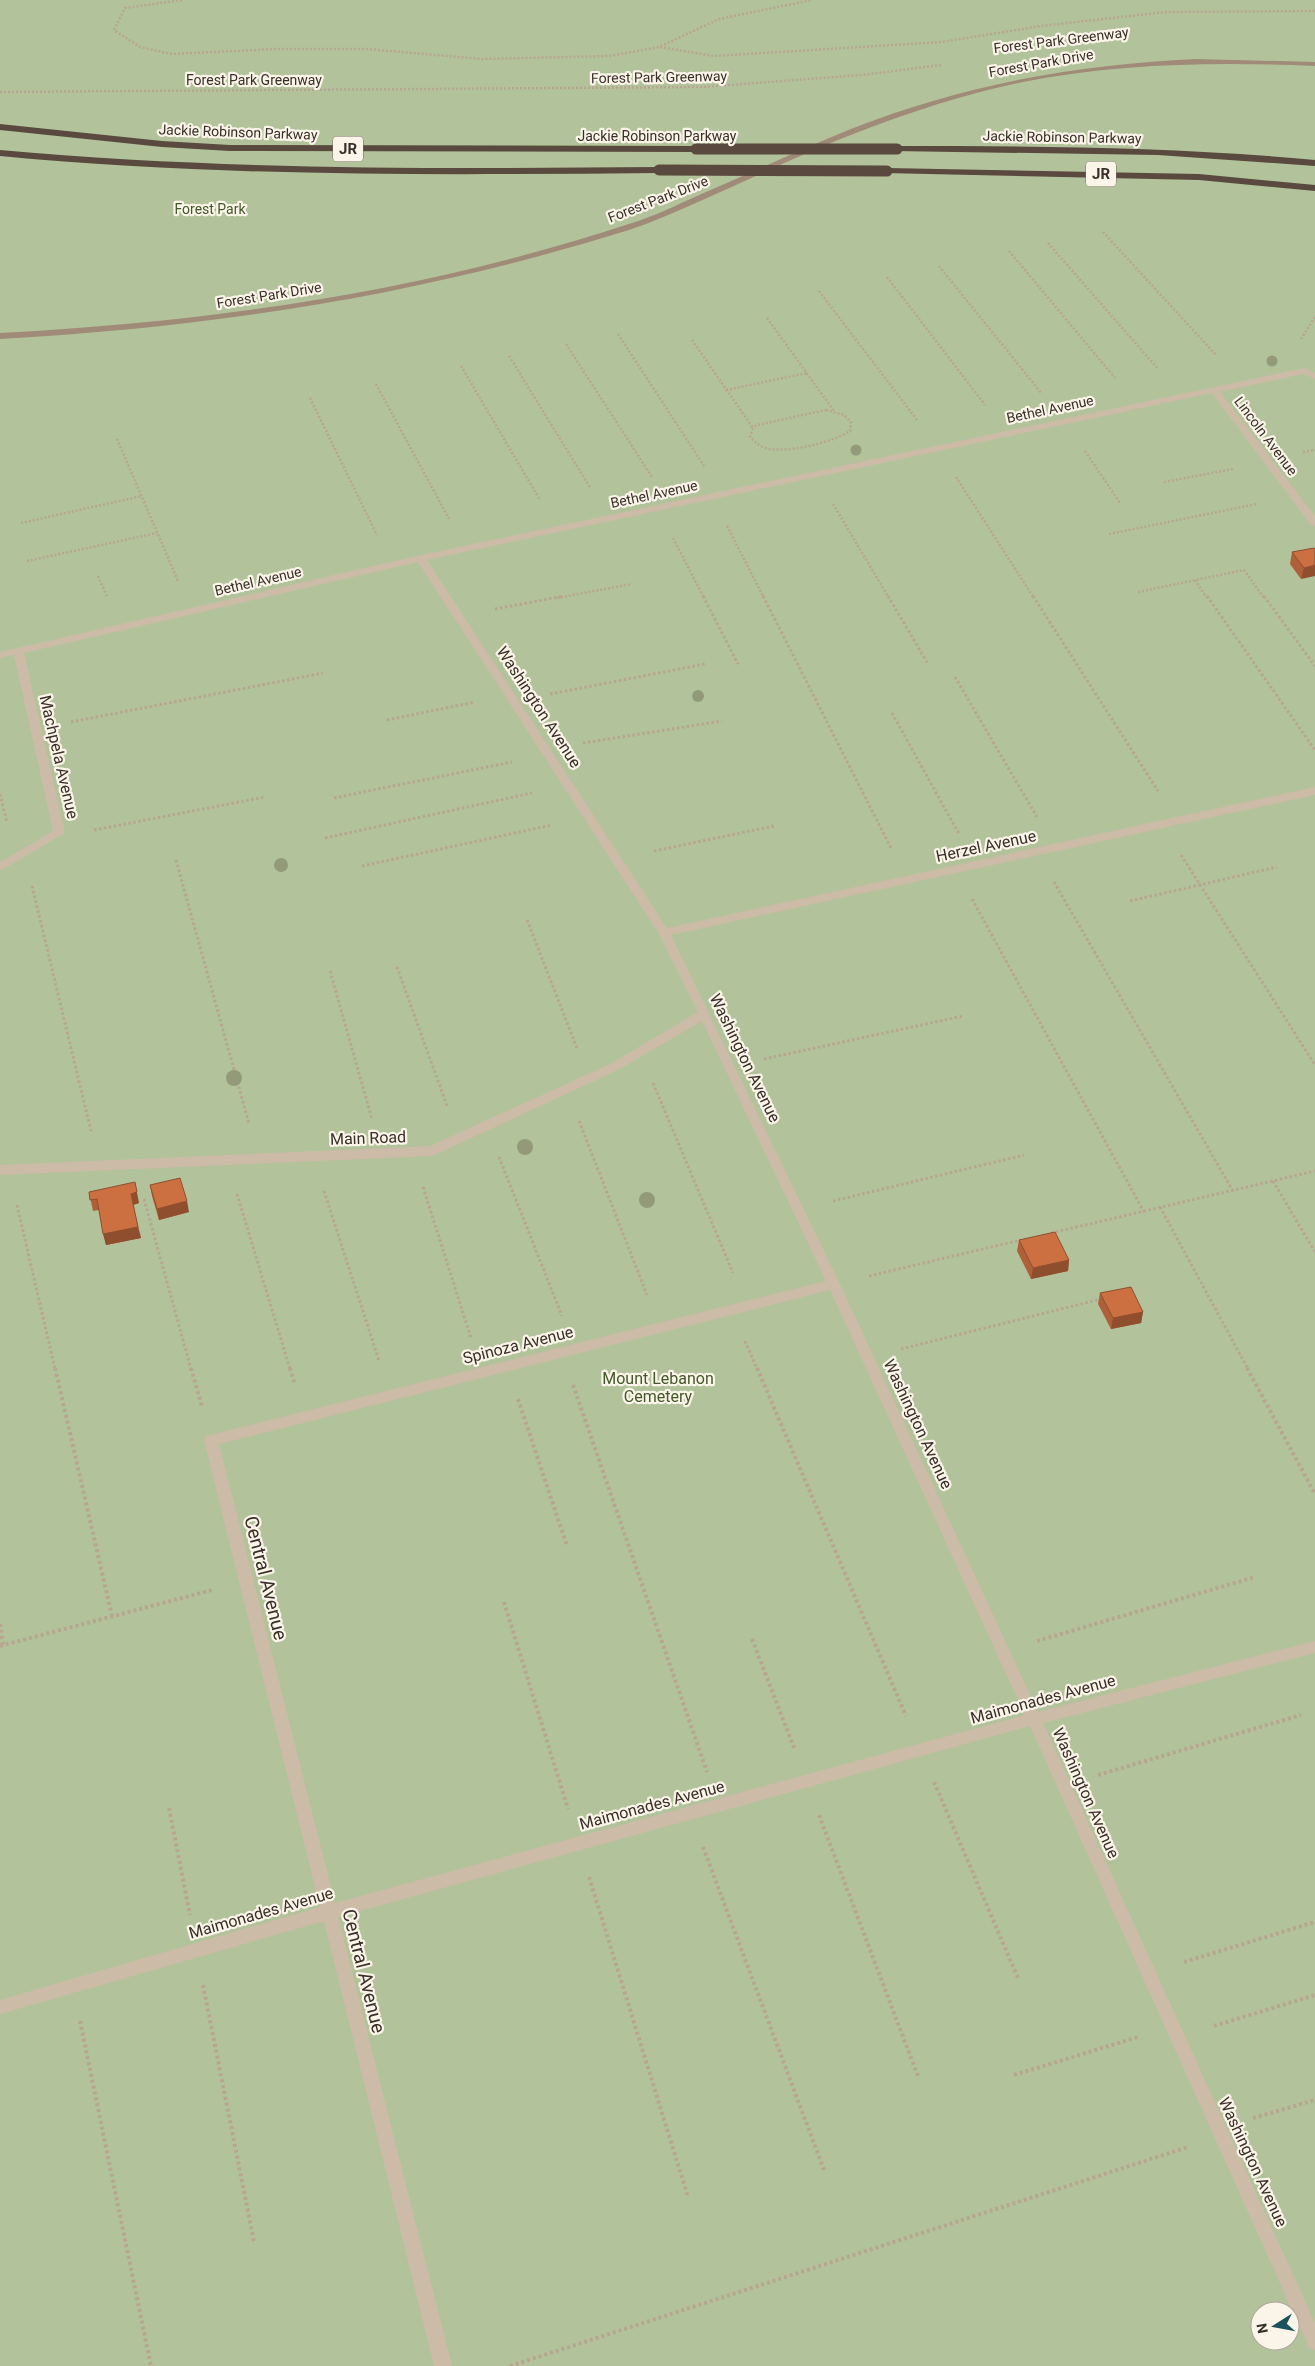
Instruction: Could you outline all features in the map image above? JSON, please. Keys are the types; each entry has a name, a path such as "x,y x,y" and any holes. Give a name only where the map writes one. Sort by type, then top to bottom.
{"highway":[{"name":"Jackie Robinson Parkway","path":"0,127 162,144 230,148 1128,151 1209,154 1315,163"},
{"name":"JR","path":"0,153 181,168 260,171 887,171 1198,177 1315,188"}],"street":[{"name":"Forest Park Drive","path":"0,336 82,333 241,314 381,291 512,262 634,226 856,130 990,86 1097,67 1176,60 1256,60 1315,64"}],"lane":[{"name":"Bethel Avenue","path":"0,655 392,564 1064,420 1304,371 1315,376"},
{"name":"Lincoln Avenue","path":"1213,389 1315,523"},
{"name":"Washington Avenue","path":"421,558 664,933 705,1014 868,1357 1064,1785 1315,2342"},
{"name":"Machpela Avenue","path":"0,867 54,838 59,833 18,651"},
{"name":"Herzel Avenue","path":"664,933 1315,791"},
{"name":"Main Road","path":"0,1170 432,1151 614,1068 705,1014"},
{"name":"Spinoza Avenue","path":"210,1440 834,1284"},
{"name":"Central Avenue","path":"210,1440 443,2366"},
{"name":"Maimonades Avenue","path":"0,2007 329,1912 718,1805 1034,1719 1315,1647"}],"path":[{"path":"182,0 125,8 114,30 140,48 171,54 276,49 367,49 482,59 610,56 659,47 718,19 812,0"},
{"path":"659,47 714,56 942,42 1041,26 1166,12 1315,11"},
{"name":"Forest Park Greenway","path":"0,92 703,87 861,75 949,64"},
{"path":"1104,232 1242,383"},
{"path":"1048,244 1181,396"},
{"path":"1009,251 1138,405"},
{"path":"939,266 1064,420 1120,503"},
{"path":"887,277 1006,433"},
{"path":"819,291 938,447 1177,821"},
{"path":"767,318 834,411"},
{"path":"618,334 717,495 907,880"},
{"path":"692,340 753,428"},
{"path":"566,344 670,504"},
{"path":"509,356 608,518"},
{"path":"461,366 556,529"},
{"path":"726,390 807,373"},
{"path":"376,384 465,548"},
{"path":"310,398 392,564"},
{"path":"826,410 844,415 851,422 850,431 843,436 776,451 760,448 750,437 753,428 757,425 826,410"},
{"path":"117,438 191,611"},
{"path":"1164,482 1269,462"},
{"path":"815,474 928,664"},
{"path":"20,523 142,496"},
{"path":"1109,534 1295,497"},
{"path":"658,507 738,664"},
{"path":"27,561 158,533"},
{"path":"1138,592 1244,570 1315,666"},
{"path":"1195,580 1315,750"},
{"path":"458,616 632,584"},
{"path":"387,720 705,664"},
{"path":"36,728 323,673"},
{"path":"955,677 1055,847"},
{"path":"892,713 976,865"},
{"path":"334,798 547,752 722,721"},
{"path":"325,838 569,785"},
{"path":"0,794 8,827"},
{"path":"54,838 265,797"},
{"path":"362,866 588,817"},
{"path":"1162,823 1198,885 1315,1065"},
{"path":"616,859 774,826"},
{"path":"1037,852 1232,1190"},
{"path":"24,853 99,1165"},
{"path":"176,860 259,1159"},
{"path":"1130,901 1277,867"},
{"path":"955,869 1144,1212"},
{"path":"526,920 589,1079"},
{"path":"397,967 459,1139"},
{"path":"330,971 382,1154"},
{"path":"730,1067 963,1016"},
{"path":"649,1074 746,1306"},
{"path":"578,1119 660,1328"},
{"path":"497,1152 569,1351 718,1805"},
{"path":"798,1209 1024,1155"},
{"path":"1047,1234 1315,1171"},
{"path":"1273,1181 1315,1252"},
{"path":"234,1184 304,1416"},
{"path":"423,1186 482,1372"},
{"path":"323,1190 390,1395"},
{"path":"144,1198 210,1440"},
{"path":"17,1204 112,1616"},
{"path":"1160,1208 1315,1494"},
{"path":"834,1284 1028,1239"},
{"path":"868,1357 1109,1296"},
{"path":"732,1310 1018,1978"},
{"path":"507,1366 567,1546"},
{"path":"1003,1651 1256,1577"},
{"path":"0,1624 2,1645 247,1581"},
{"path":"504,1602 688,2197"},
{"path":"752,1639 919,2079"},
{"path":"1064,1785 1301,1715"},
{"path":"169,1808 254,2242"},
{"path":"690,1813 824,2170"},
{"path":"1148,1972 1315,1922"},
{"path":"72,1986 151,2366"},
{"path":"1014,2076 1315,1995"},
{"path":"510,2366 1315,2100"}],"green space":[{"name":"Mount Lebanon Cemetery","path":"0,0 1315,0 1315,2366 0,2366"}],"building":[{"path":"1314,548 1315,565 1304,568 1292,552"},
{"path":"180,1178 187,1201 157,1209 150,1185"},
{"path":"135,1182 137,1192 131,1194 138,1227 103,1234 97,1199 90,1200 89,1192"},
{"path":"1055,1232 1069,1260 1033,1268 1019,1240"},
{"path":"1131,1287 1143,1312 1113,1318 1100,1293"}],"park label":[{"name":"Forest Park","path":"210,209"}]}
